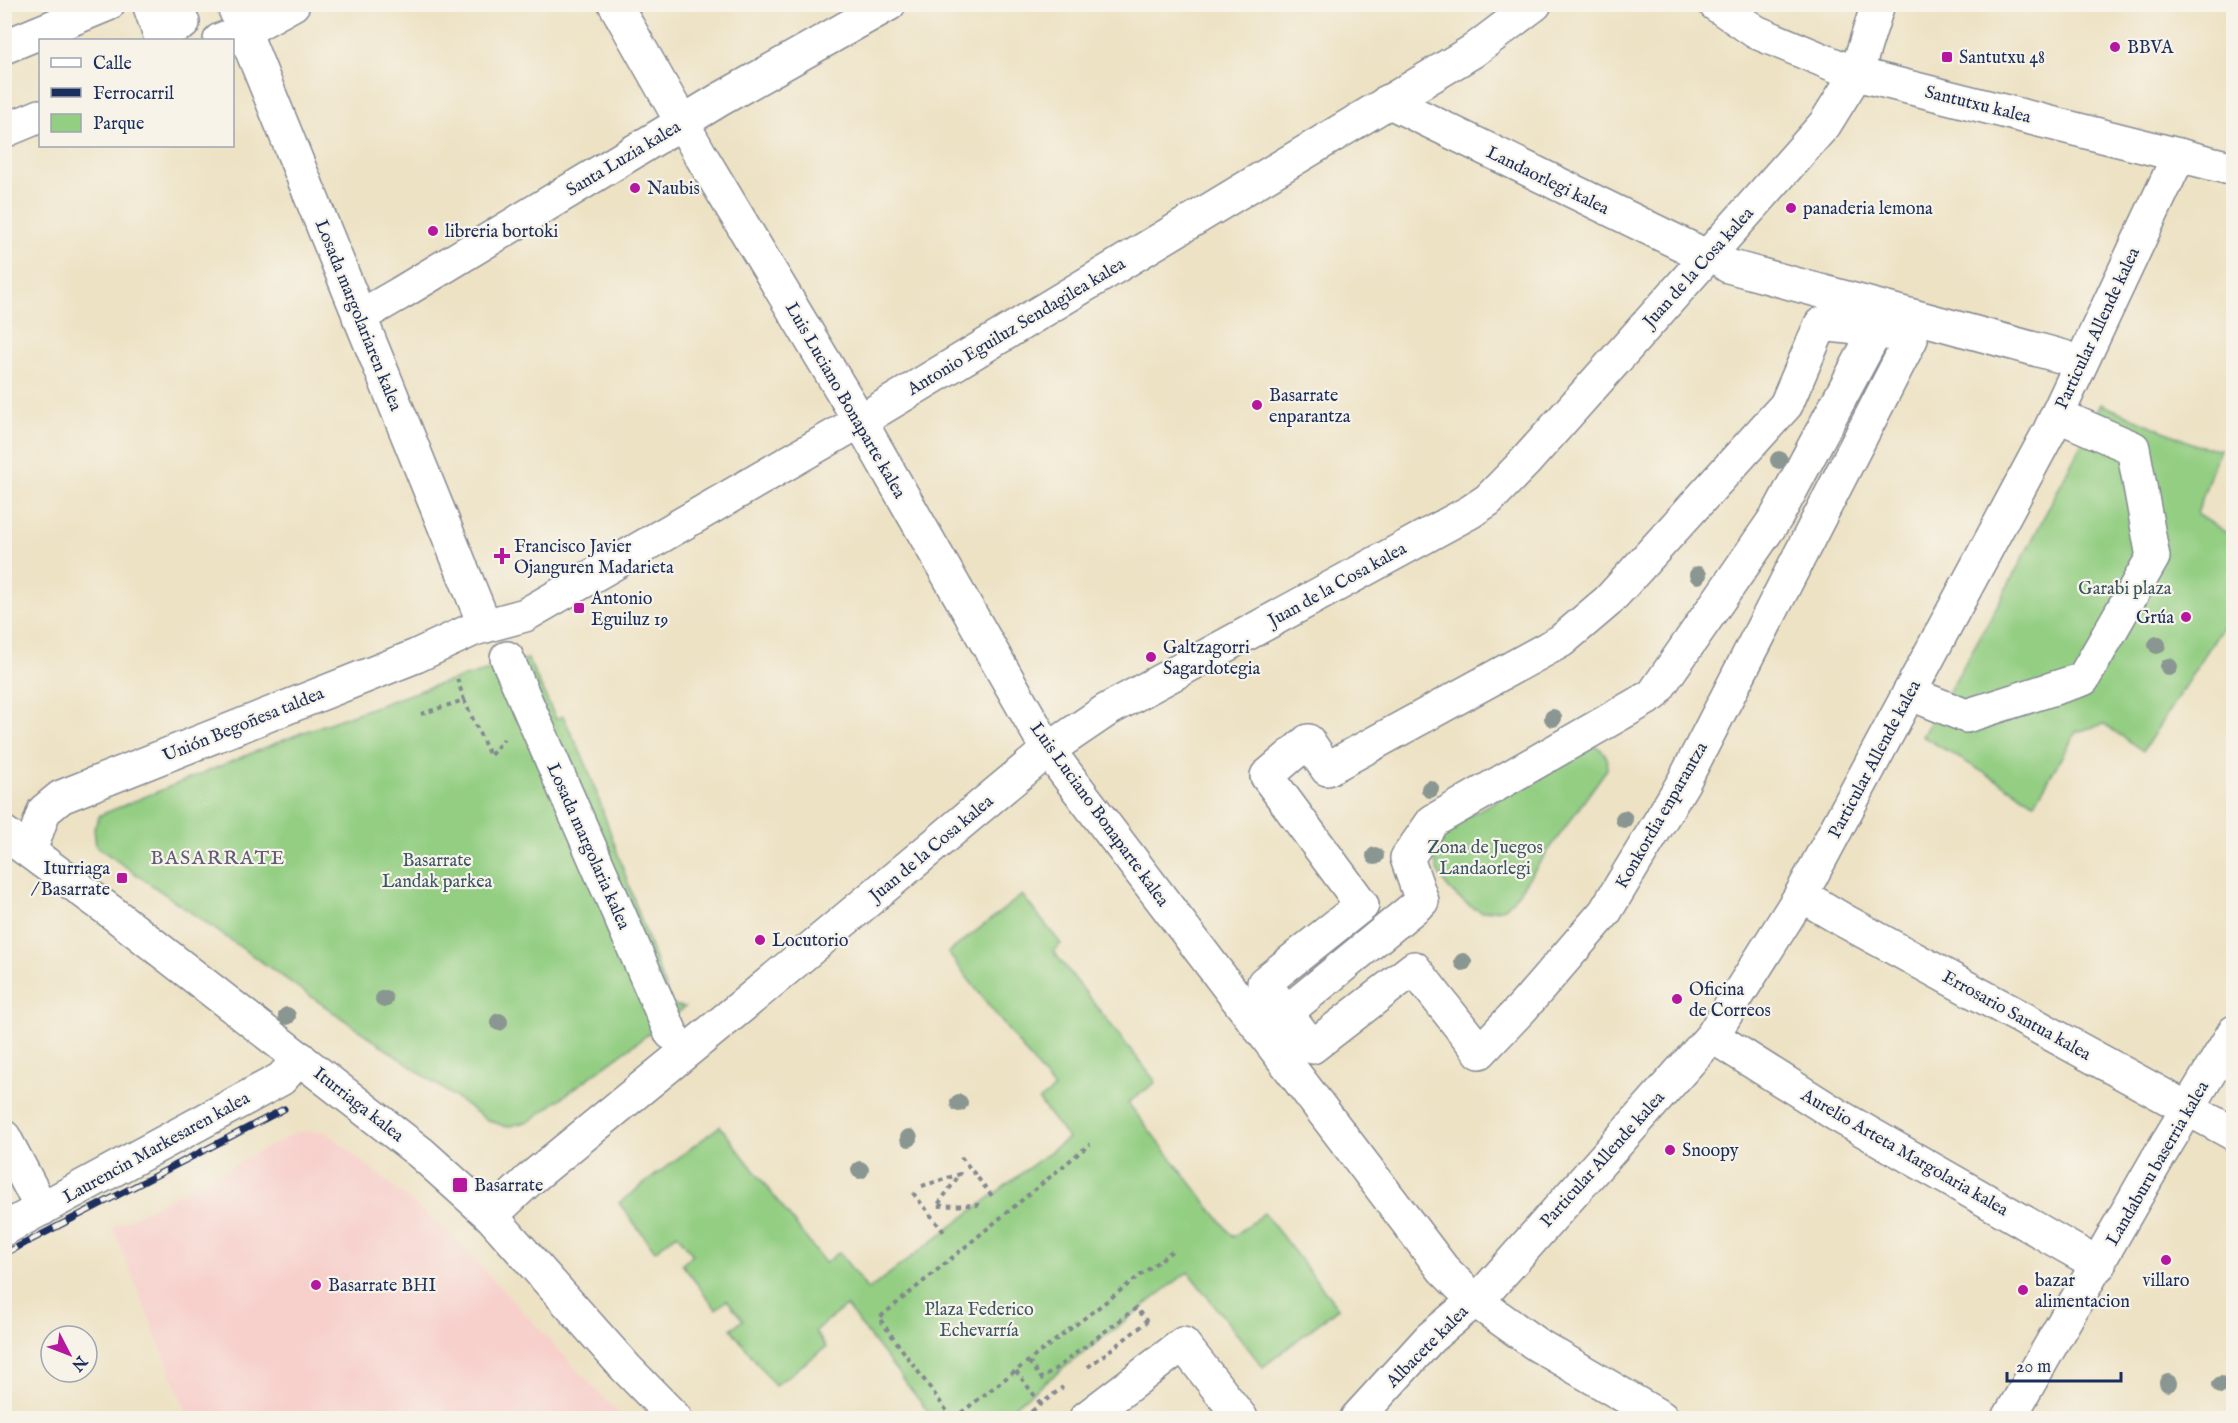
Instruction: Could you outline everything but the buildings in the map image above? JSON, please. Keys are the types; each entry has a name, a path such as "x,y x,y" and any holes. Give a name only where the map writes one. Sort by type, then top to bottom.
{"street":[{"path":"4,46 108,4"},
{"path":"148,4 159,32 183,23"},
{"path":"232,25 293,4"},
{"name":"Luis Luciano Bonaparte kalea","path":"615,4 860,421 1048,750 1443,1269 1473,1299 1536,1344 1662,1419"},
{"name":"Santa Luzia kalea","path":"359,316 683,122 889,4"},
{"name":"Antonio Eguiluz Sendagilea kalea","path":"485,626 525,615 860,421 1473,51 1535,4"},
{"name":"Juan de la Cosa kalea","path":"491,1216 529,1180 742,1006 1048,750 1107,710 1470,512 1488,500 1718,262 1825,124 1856,74 1878,4"},
{"name":"Santutxu kalea","path":"1723,8 1755,32 1856,74 2234,169"},
{"name":"Losada margolariaren kalea","path":"232,25 359,316 485,626"},
{"name":"Landaorlegi kalea","path":"1388,101 1718,262 1881,320 2064,357"},
{"path":"4,131 39,116"},
{"name":"Particular Allende kalea","path":"1473,1299 1487,1290 1712,1036 1801,894 2056,415 2179,155"},
{"path":"1282,1017 1422,901 1407,858 1434,821 1653,695 1777,516 1881,320"},
{"name":"Konkordia enparantza","path":"1881,320 1911,339 1683,783 1605,912 1523,1007 1480,1052 1414,968 1312,1047 1282,1017 1264,983 1362,905 1267,776 1308,741 1327,769 1561,641 1608,601 1786,405 1821,324 1881,320"},
{"path":"1909,693 1966,716 2083,679 2153,556 2133,448 2056,415"},
{"name":"Unión Begoñesa taldea","path":"17,842 44,811 61,797 416,656 485,626"},
{"name":"Losada margolaria kalea","path":"507,658 671,1033"},
{"name":"Iturriaga kalea","path":"17,842 110,911 421,1153 491,1216 626,1368 675,1419"},
{"name":"Errosario Santua kalea","path":"1801,894 1843,920 2234,1134"},
{"name":"Landaburu baserria kalea","path":"2009,1419 2188,1107 2234,1032"},
{"name":"Aurelio Arteta Margolaria kalea","path":"1712,1036 1837,1115 2099,1265"},
{"name":"Laurencin Markesaren kalea","path":"4,1229 281,1079 300,1058"},
{"path":"4,1137 42,1209"},
{"name":"Albacete kalea","path":"1357,1419 1430,1338 1473,1299"},
{"path":"1086,1419 1183,1344 1241,1419"}],"path":[{"path":"454,671 464,700 490,756 529,709"},
{"path":"421,714 464,700"},
{"path":"1090,1144 879,1318 953,1419 1172,1251"},
{"path":"961,1157 993,1197"},
{"path":"922,1186 960,1174 937,1206 981,1205"},
{"path":"913,1193 944,1232"},
{"path":"1029,1362 1042,1379 1136,1308 1153,1329"},
{"path":"1016,1371 1041,1404"},
{"path":"1032,1411 1038,1419"}],"shaded area":[{"name":"Basarrate BHI","path":"297,1132 326,1132 447,1231 623,1418 189,1418 113,1228"}],"green space":[{"name":"Garabi plaza","path":"2101,404 2196,445 2219,449 2197,514 2233,537 2233,611 2143,751 2104,724 2076,732 2035,803 1922,736 1993,613"},
{"name":"Basarrate Landak parkea","path":"528,659 556,719 563,716 587,766 671,1005 685,1007 530,1121 506,1127 486,1119 96,846 94,828 100,815 301,733 433,686"},
{"name":"Zona de Juegos Landaorlegi","path":"1594,746 1605,755 1607,769 1513,900 1505,908 1482,912 1454,894 1439,874 1432,847 1441,831"},
{"name":"Plaza Federico Echevarría","path":"1022,895 1061,944 1053,951 1156,1082 1128,1103 1233,1237 1264,1213 1338,1308 1263,1367 1188,1272 999,1418 933,1418 846,1306 815,1331 826,1347 775,1386 731,1329 743,1320 727,1300 716,1309 682,1264 693,1255 677,1234 655,1251 619,1203 720,1126 825,1263 839,1252 868,1290 1068,1138 1039,1101 1054,1089 948,953"}],"railway":[{"path":"4,1254 284,1109"}],"place":[{"name":"BBVA","path":"2115,47"},
{"name":"Santutxu 48","path":"1947,57"},
{"name":"Naubis","path":"635,188"},
{"name":"panaderia lemona","path":"1791,208"},
{"name":"libreria bortoki","path":"433,231"},
{"name":"Basarrate enparantza","path":"1257,405"},
{"name":"Francisco Javier Ojanguren Madarieta","path":"502,556"},
{"name":"Antonio Eguiluz 19","path":"579,608"},
{"name":"Grúa","path":"2186,617"},
{"name":"Galtzagorri Sagardotegia","path":"1151,657"},
{"name":"Iturriaga / Basarrate","path":"122,878"},
{"name":"Locutorio","path":"760,940"},
{"name":"Oficina de Correos","path":"1677,999"},
{"name":"Snoopy","path":"1670,1150"},
{"name":"Basarrate","path":"460,1185"},
{"name":"villaro","path":"2166,1260"},
{"name":"Basarrate BHI","path":"316,1285"},
{"name":"bazar alimentacion","path":"2023,1290"}],"district":[{"name":"BASARRATE","path":"218,857"}]}
